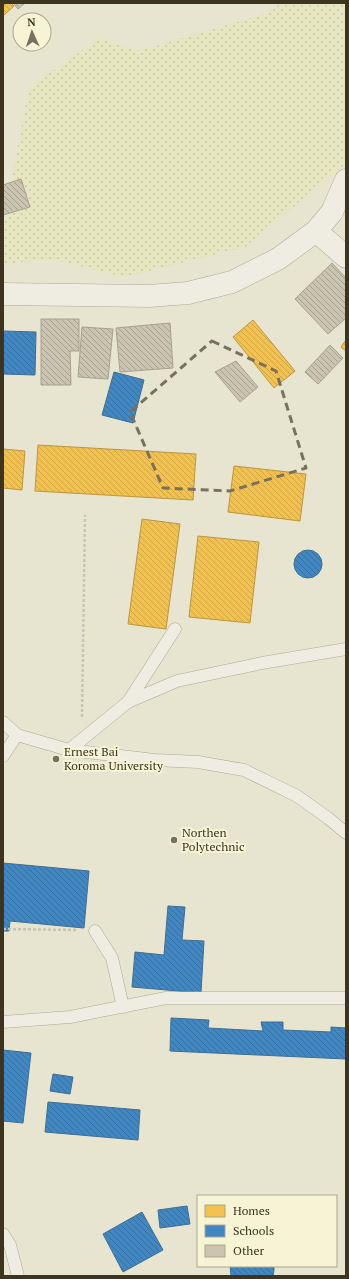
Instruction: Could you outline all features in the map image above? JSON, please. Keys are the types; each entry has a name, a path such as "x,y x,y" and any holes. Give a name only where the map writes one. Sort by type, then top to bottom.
{"street":[{"path":"3,294 149,296 188,293 232,282 278,259 316,232 332,212 346,180"},
{"path":"316,232 346,257"}],"lane":[{"path":"128,702 174,628"},
{"path":"69,750 128,702 177,681 262,663 346,650"},
{"path":"3,722 17,735 69,750 155,760 198,762 244,770 297,796 346,833"},
{"path":"3,756 17,735"},
{"path":"95,931 112,958 123,1006"},
{"path":"3,1022 70,1017 166,998 346,998"},
{"path":"3,1234 10,1245 18,1276"}],"path":[{"path":"82,740 85,515"},
{"path":"3,929 95,931"}],"highlighted area":[{"path":"212,341 276,371 306,468 230,491 163,488 130,412"}],"green space":[{"path":"280,3 346,3 346,163 245,247 124,277 52,259 3,264 3,227 29,88 99,38 139,51 271,12"}],"building: Homes":[{"path":"3,3 11,3 14,6 3,16"},
{"path":"253,320 295,371 274,388 233,337"},
{"path":"346,340 346,351 341,347"},
{"path":"38,445 196,454 193,500 35,491"},
{"path":"3,449 25,451 22,490 3,488"},
{"path":"234,466 306,474 300,521 228,512"},
{"path":"142,519 180,524 166,629 128,624"},
{"path":"198,536 259,542 250,623 189,617"}],"building: Schools":[{"path":"3,331 36,332 35,375 3,374"},
{"path":"114,372 144,380 133,423 102,415"},
{"path":"308,550 318,554 322,564 318,574 308,578 298,574 294,564 298,554"},
{"path":"3,863 89,871 84,928 10,921 9,931 3,931"},
{"path":"168,906 185,907 182,940 204,941 201,993 132,987 135,952 164,955"},
{"path":"171,1018 209,1020 208,1028 263,1031 261,1022 283,1022 283,1030 331,1032 331,1027 346,1028 346,1059 170,1051"},
{"path":"3,1050 31,1053 23,1123 3,1121"},
{"path":"53,1074 73,1077 70,1094 50,1091"},
{"path":"48,1102 140,1110 138,1140 45,1132"},
{"path":"187,1206 190,1224 160,1228 158,1210"},
{"path":"142,1212 163,1250 123,1272 103,1234"},
{"path":"230,1267 274,1267 273,1276 231,1276"}],"building: Other":[{"path":"13,3 25,3 18,9"},
{"path":"21,179 30,207 3,215 3,185"},
{"path":"332,263 346,278 346,318 328,334 295,299"},
{"path":"41,319 79,319 79,351 70,351 71,385 41,385"},
{"path":"170,323 173,368 120,372 116,328"},
{"path":"82,327 113,329 108,379 78,377"},
{"path":"330,345 343,358 318,384 305,372"},
{"path":"236,361 258,387 240,402 215,372"}],"place":[{"name":"Ernest Bai Koroma University","path":"56,759"},
{"name":"Northen Polytechnic","path":"174,840"}]}
